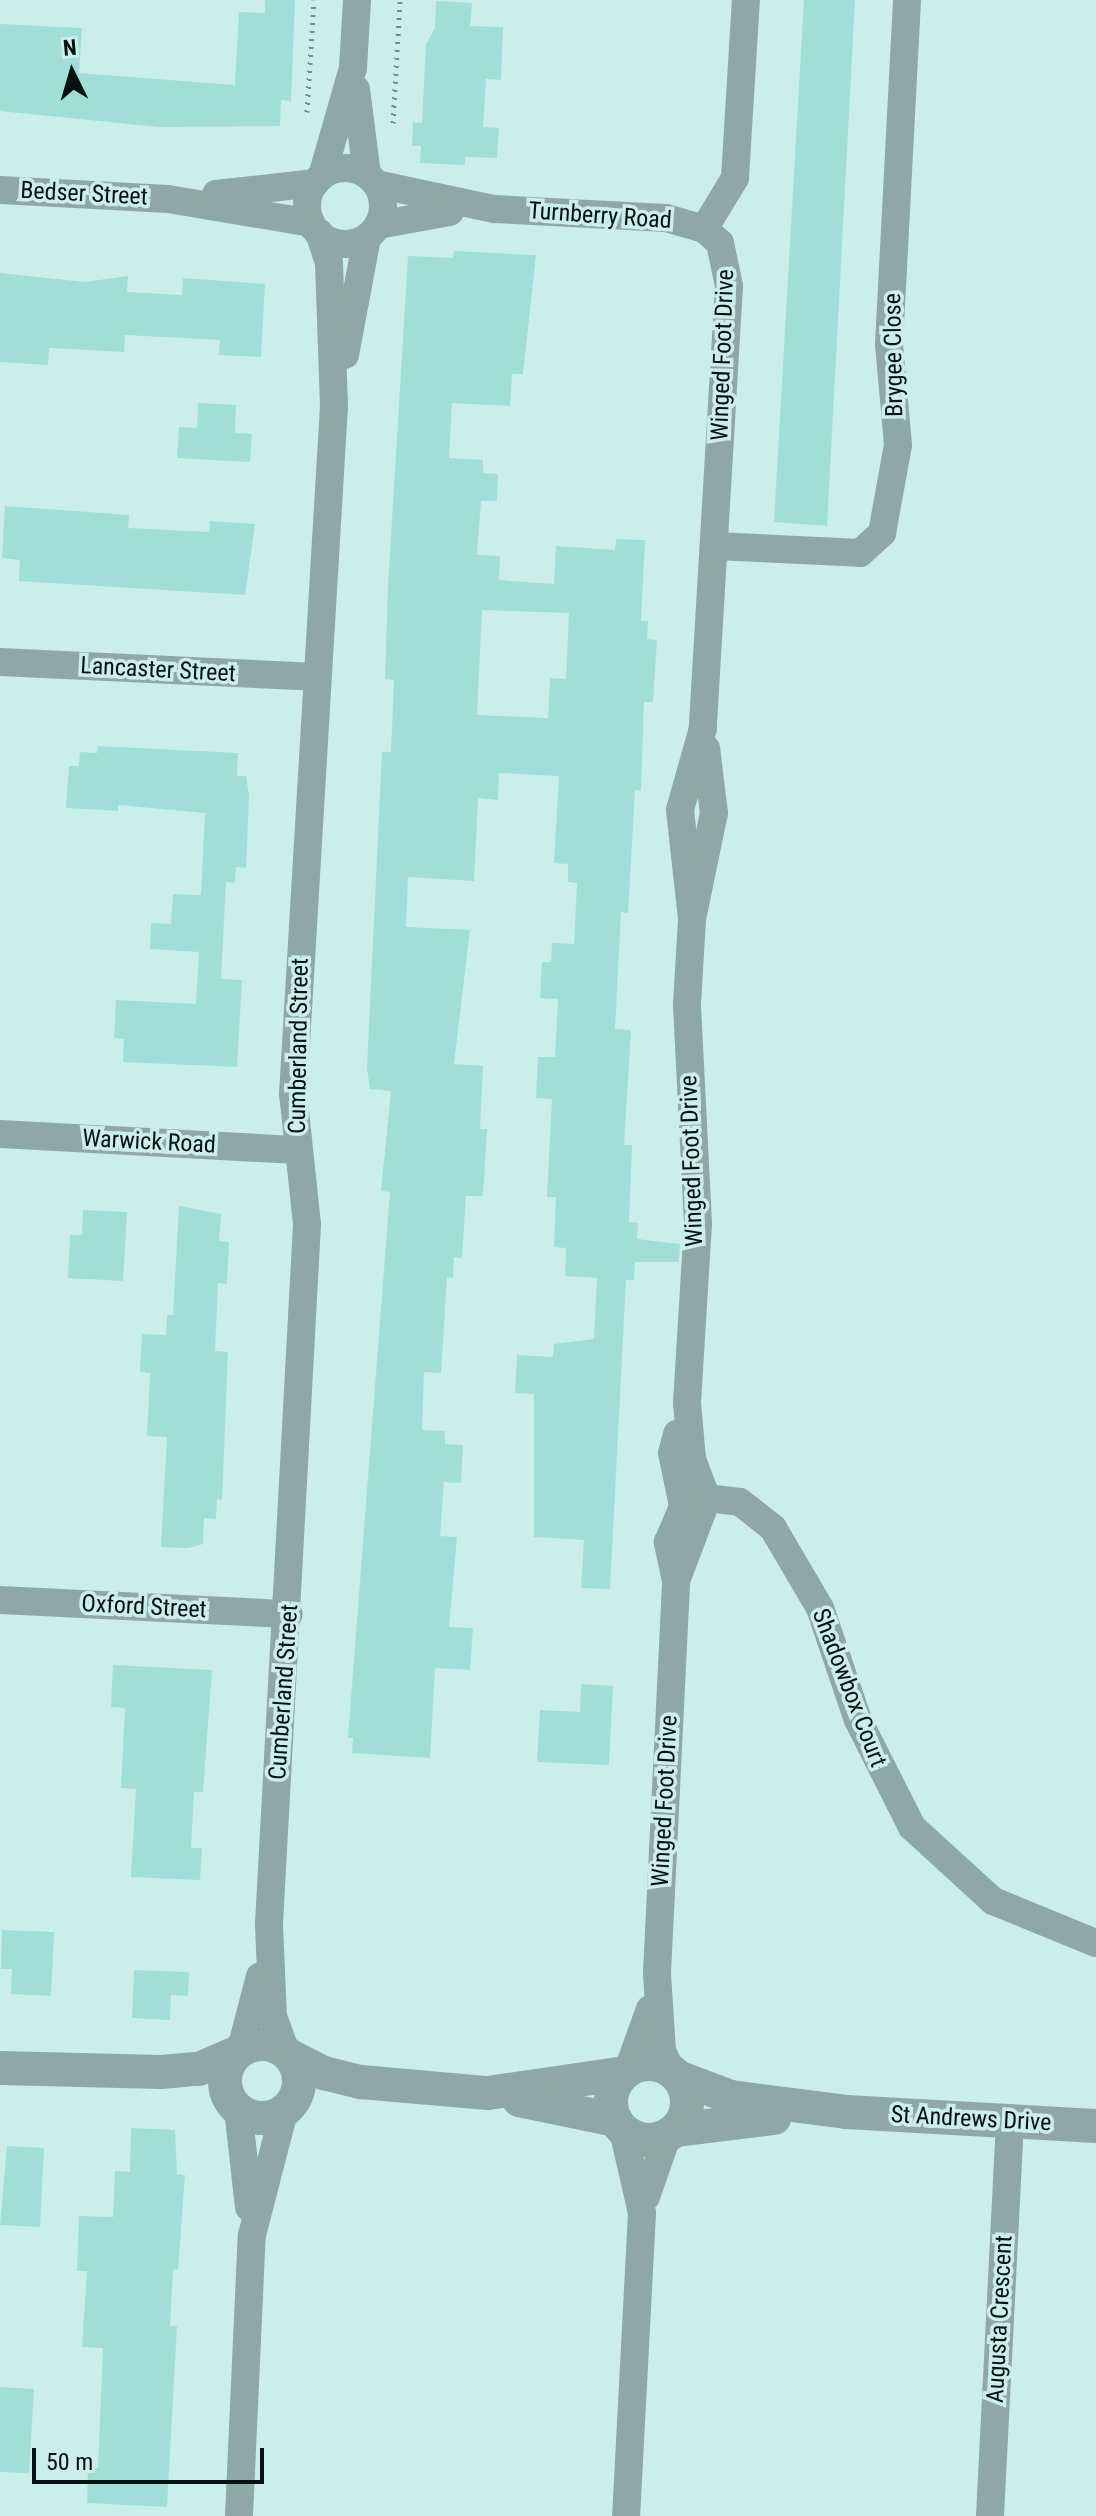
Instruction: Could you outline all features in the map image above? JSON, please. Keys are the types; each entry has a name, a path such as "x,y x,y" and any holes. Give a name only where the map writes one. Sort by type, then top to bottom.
{"street":[{"path":"353,68 319,179 307,202 315,228 342,244 372,231 383,205 372,180 353,68 357,0"},
{"path":"704,229 735,178 746,0"},
{"name":"Brygee Close","path":"714,546 860,553 882,533 898,445 889,344 907,0"},
{"path":"319,179 345,169 372,180"},
{"name":"Bedser Street","path":"168,199 319,179"},
{"name":"Turnberry Road","path":"372,180 494,209"},
{"name":"Bedser Street","path":"0,190 168,199 315,228"},
{"name":"Turnberry Road","path":"372,231 428,213 494,209 666,218 704,229"},
{"name":"Cumberland Street","path":"288,2054 273,2017 269,1924 289,1614 307,1224 293,1094 334,406 329,263 315,228"},
{"name":"Winged Foot Drive","path":"675,2074 662,2051 657,1973 676,1581 695,1497 687,1403 698,1223 687,1027 692,919 714,813 703,728 729,286 720,243 704,229"},
{"name":"Cumberland Street","path":"334,406 372,231"},
{"name":"Lancaster Street","path":"0,662 316,677"},
{"name":"Warwick Road","path":"0,1134 298,1150"},
{"name":"Shadowbox Court","path":"695,1497 756,1509 791,1554 820,1608 883,1780 912,1827 993,1901 1096,1943"},
{"name":"Oxford Street","path":"0,1600 289,1614"},
{"name":"Cumberland Street","path":"238,2051 269,1924"},
{"name":"Winged Foot Drive","path":"626,2071 645,2032 657,1973"},
{"path":"0,2068 100,2073 199,2069 264,2043 324,2073 412,2089 488,2093 620,2125 647,2140 672,2132"},
{"path":"238,2051 225,2071 234,2105 252,2235 239,2516"},
{"path":"252,2235 288,2106 299,2078 288,2054"},
{"path":"488,2093 626,2071 647,2063 675,2074 688,2101 672,2132 642,2213"},
{"path":"626,2071 612,2095 642,2213 626,2516"},
{"path":"100,2073 234,2105 261,2118 288,2106 412,2089"},
{"name":"St Andrews Drive","path":"675,2074 731,2097 846,2112 1096,2126"},
{"name":"St Andrews Drive","path":"672,2132 846,2112"},
{"name":"Augusta Crescent","path":"990,2516 1010,2121"}],"building":[{"path":"265,0 295,0 291,101 281,100 280,126 158,127 0,111 0,24 82,28 79,73 235,85 239,12 265,13"},
{"path":"804,0 855,0 827,526 774,522"},
{"path":"436,1 472,3 470,26 503,27 501,80 486,79 483,127 499,128 497,158 465,157 465,165 420,163 421,146 412,146 413,122 422,123 426,44 435,28"},
{"path":"454,251 536,255 523,374 512,374 510,406 452,403 449,458 483,460 483,473 498,474 497,501 481,501 477,555 500,556 499,580 554,584 556,546 615,550 616,539 645,540 641,621 648,621 647,639 657,640 653,702 644,702 641,791 635,790 628,913 621,912 615,1029 631,1030 624,1145 632,1145 629,1222 638,1223 637,1239 680,1244 679,1262 635,1262 634,1280 626,1280 610,1589 581,1588 584,1540 534,1537 534,1394 515,1393 517,1355 553,1357 554,1344 594,1339 597,1278 565,1276 566,1248 554,1247 556,1197 547,1197 552,1099 536,1098 538,1057 555,1057 558,999 540,998 542,962 551,962 552,943 574,944 577,883 568,882 568,864 554,863 559,776 499,773 498,800 478,798 474,881 408,877 406,927 470,930 454,1064 483,1066 480,1129 487,1129 483,1196 466,1196 462,1258 454,1257 453,1278 447,1277 441,1373 424,1372 422,1430 445,1431 445,1444 463,1445 461,1483 444,1482 440,1536 457,1537 449,1627 473,1628 470,1670 435,1668 430,1758 352,1753 353,1738 348,1738 390,1192 381,1191 391,1091 370,1089 367,1068 382,752 391,752 394,680 385,679 388,586 408,256 453,258","holes":["482,610 569,613 566,679 550,678 548,718 477,715"]},
{"path":"0,273 85,282 128,276 127,292 182,295 183,278 265,284 261,357 219,355 220,340 125,335 124,352 49,348 48,365 0,362"},
{"path":"198,403 236,405 235,433 252,434 250,462 177,458 179,427 197,428"},
{"path":"5,506 129,515 128,528 209,532 210,521 255,524 245,595 19,581 20,560 2,558"},
{"path":"98,746 238,753 237,776 246,776 249,795 246,868 236,867 235,883 226,882 221,979 242,980 237,1067 123,1062 124,1039 114,1038 116,1000 196,1004 199,952 150,949 151,923 171,924 173,894 201,895 205,813 118,805 118,811 66,808 69,766 79,766 80,752 97,753"},
{"path":"179,1206 221,1214 219,1241 229,1242 227,1284 218,1283 215,1351 228,1352 222,1500 217,1499 216,1519 204,1518 203,1544 188,1548 161,1547 167,1437 147,1436 150,1373 140,1372 142,1334 166,1335 167,1315 173,1315"},
{"path":"83,1210 127,1212 123,1281 68,1278 70,1235 82,1235"},
{"path":"113,1665 212,1670 203,1792 194,1792 191,1848 202,1848 200,1880 131,1877 136,1789 121,1788 125,1708 111,1707"},
{"path":"581,1684 613,1686 609,1765 537,1762 540,1710 580,1712"},
{"path":"2,1930 54,1932 51,1996 11,1994 12,1969 1,1969"},
{"path":"134,1970 189,1972 188,1996 171,1995 170,2020 132,2018"},
{"path":"131,2128 175,2130 177,2174 185,2175 178,2270 173,2269 170,2326 177,2326 167,2507 87,2503 88,2468 98,2468 103,2348 82,2347 87,2271 77,2271 79,2216 113,2217 115,2171 130,2172"},
{"path":"7,2146 44,2148 40,2227 0,2225"},
{"path":"0,2387 34,2389 29,2473 0,2472"}]}
